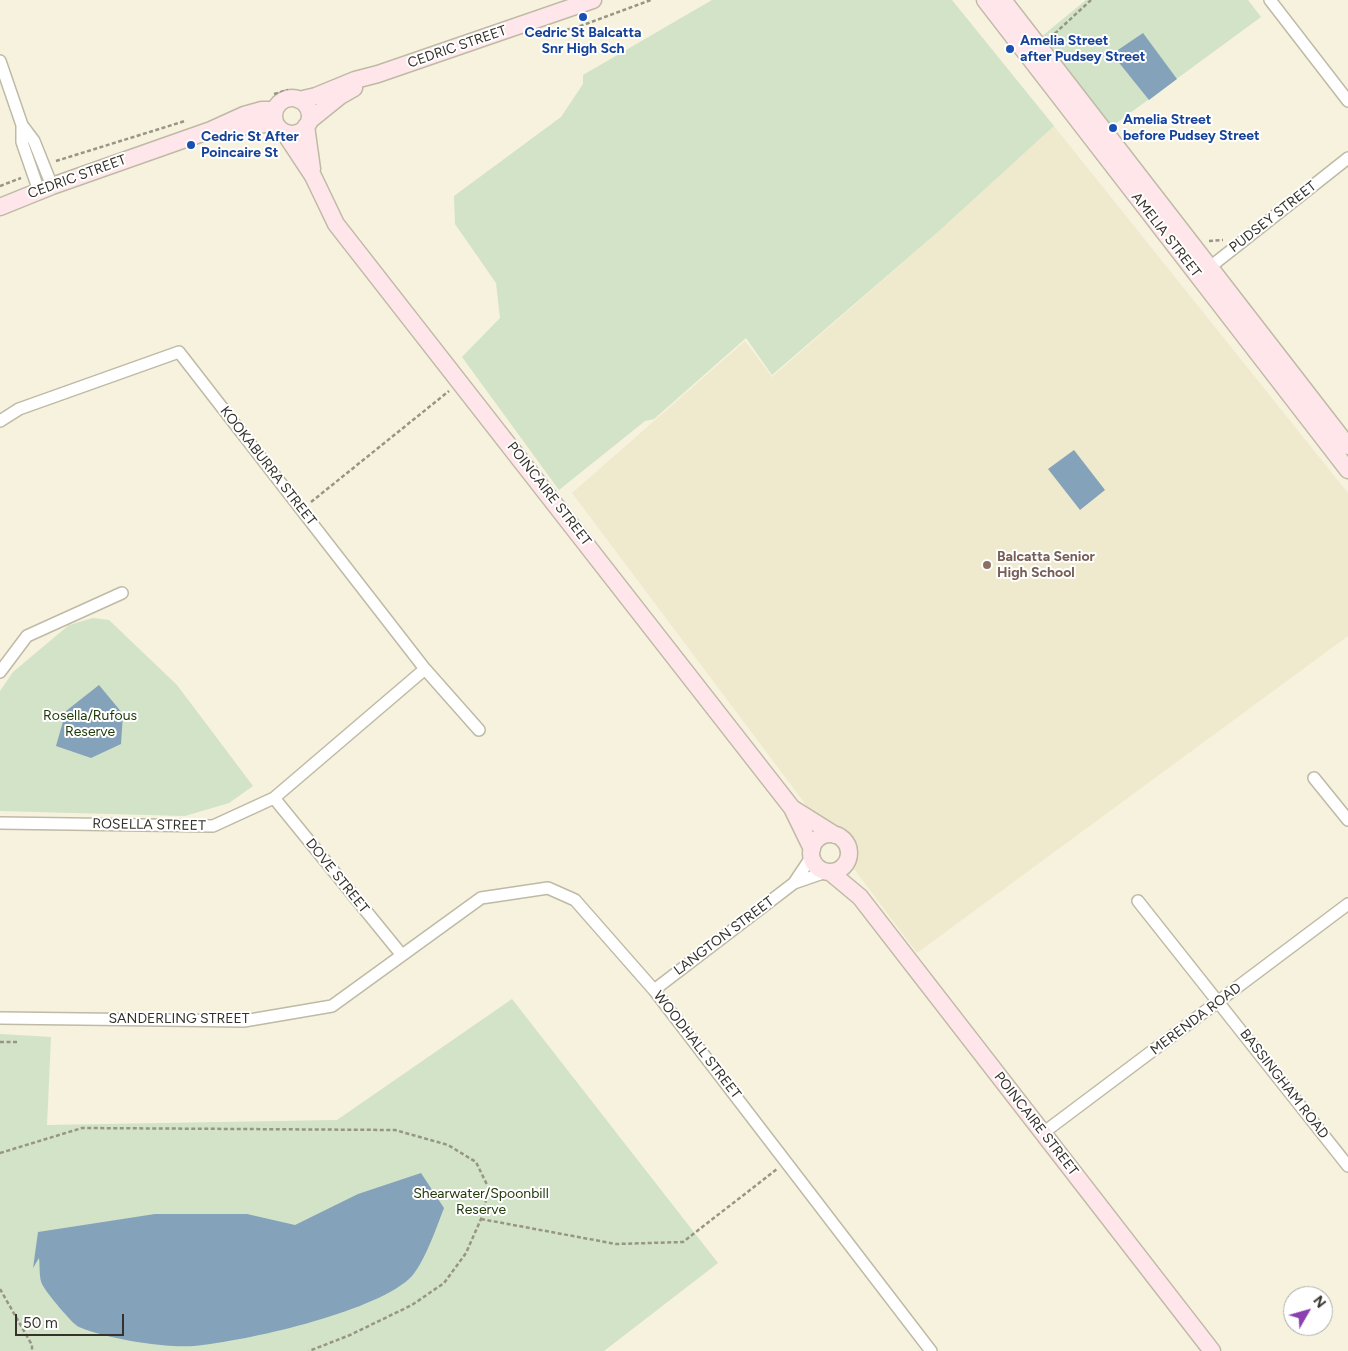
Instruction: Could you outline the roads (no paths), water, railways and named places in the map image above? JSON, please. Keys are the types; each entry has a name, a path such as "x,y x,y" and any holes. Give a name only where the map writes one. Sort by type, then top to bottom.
{"main road":[{"name":"CEDRIC STREET","path":"278,122 285,99 299,100 316,96 355,80 378,74 593,0"},
{"name":"AMELIA STREET","path":"986,0 1204,272 1348,446"},
{"name":"AMELIA STREET","path":"1003,0 1348,470"},
{"name":"CEDRIC STREET","path":"0,207 45,188 212,130 278,122 296,133 340,96 378,74"},
{"path":"299,100 307,107 307,124"},
{"name":"POINCAIRE STREET","path":"278,122 313,176 336,224 461,381 792,808 812,852"},
{"name":"POINCAIRE STREET","path":"307,124 313,176"},
{"name":"POINCAIRE STREET","path":"792,808 835,835"},
{"path":"835,835 846,845 848,859 842,868 828,872 817,866 812,852 821,837 835,835"},
{"name":"POINCAIRE STREET","path":"848,859 860,896"},
{"name":"POINCAIRE STREET","path":"828,872 860,896 1212,1351"}],"street":[{"path":"1270,0 1348,101"},
{"path":"0,61 22,125 22,142 45,188"},
{"name":"PUDSEY STREET","path":"1204,272 1348,158"},
{"name":"KOOKABURRA STREET","path":"0,421 19,409 179,352 425,669 479,730"},
{"path":"0,672 27,636 122,592"},
{"name":"ROSELLA STREET","path":"0,823 213,826 274,798 425,669"},
{"path":"1314,778 1348,820"},
{"name":"DOVE STREET","path":"274,798 401,954"},
{"name":"LANGTON STREET","path":"794,883 812,852"},
{"name":"LANGTON STREET","path":"654,990 794,883 828,872"},
{"name":"WOODHALL STREET","path":"401,954 481,898 548,888 575,900 654,990 788,1162 931,1351"},
{"name":"BASSINGHAM ROAD","path":"1138,901 1348,1166"},
{"name":"MERENDA ROAD","path":"1043,1133 1348,904"},
{"name":"SANDERLING STREET","path":"0,1018 244,1021 332,1006 401,954"}],"water":[{"path":"1143,33 1177,79 1149,100 1112,54"},
{"path":"1074,450 1105,490 1080,510 1048,469"},
{"path":"99,685 123,714 121,744 91,758 56,746 66,711"},
{"path":"421,1173 444,1208 424,1256 409,1279 367,1303 338,1314 275,1332 194,1346 167,1346 120,1339 76,1325 59,1307 42,1284 39,1258 33,1268 38,1232 155,1214 247,1214 295,1225 358,1194"}],"place":[{"name":"Cedric St Balcatta Snr High Sch","path":"583,17"},
{"name":"Amelia Street after Pudsey Street","path":"1010,49"},
{"name":"Amelia Street before Pudsey Street","path":"1113,128"},
{"name":"Cedric St After Poincaire St","path":"191,145"},
{"name":"Balcatta Senior High School","path":"987,565"}],"park label":[{"name":"Rosella/Rufous Reserve","path":"90,724"},
{"name":"Shearwater/Spoonbill Reserve","path":"481,1202"}]}
